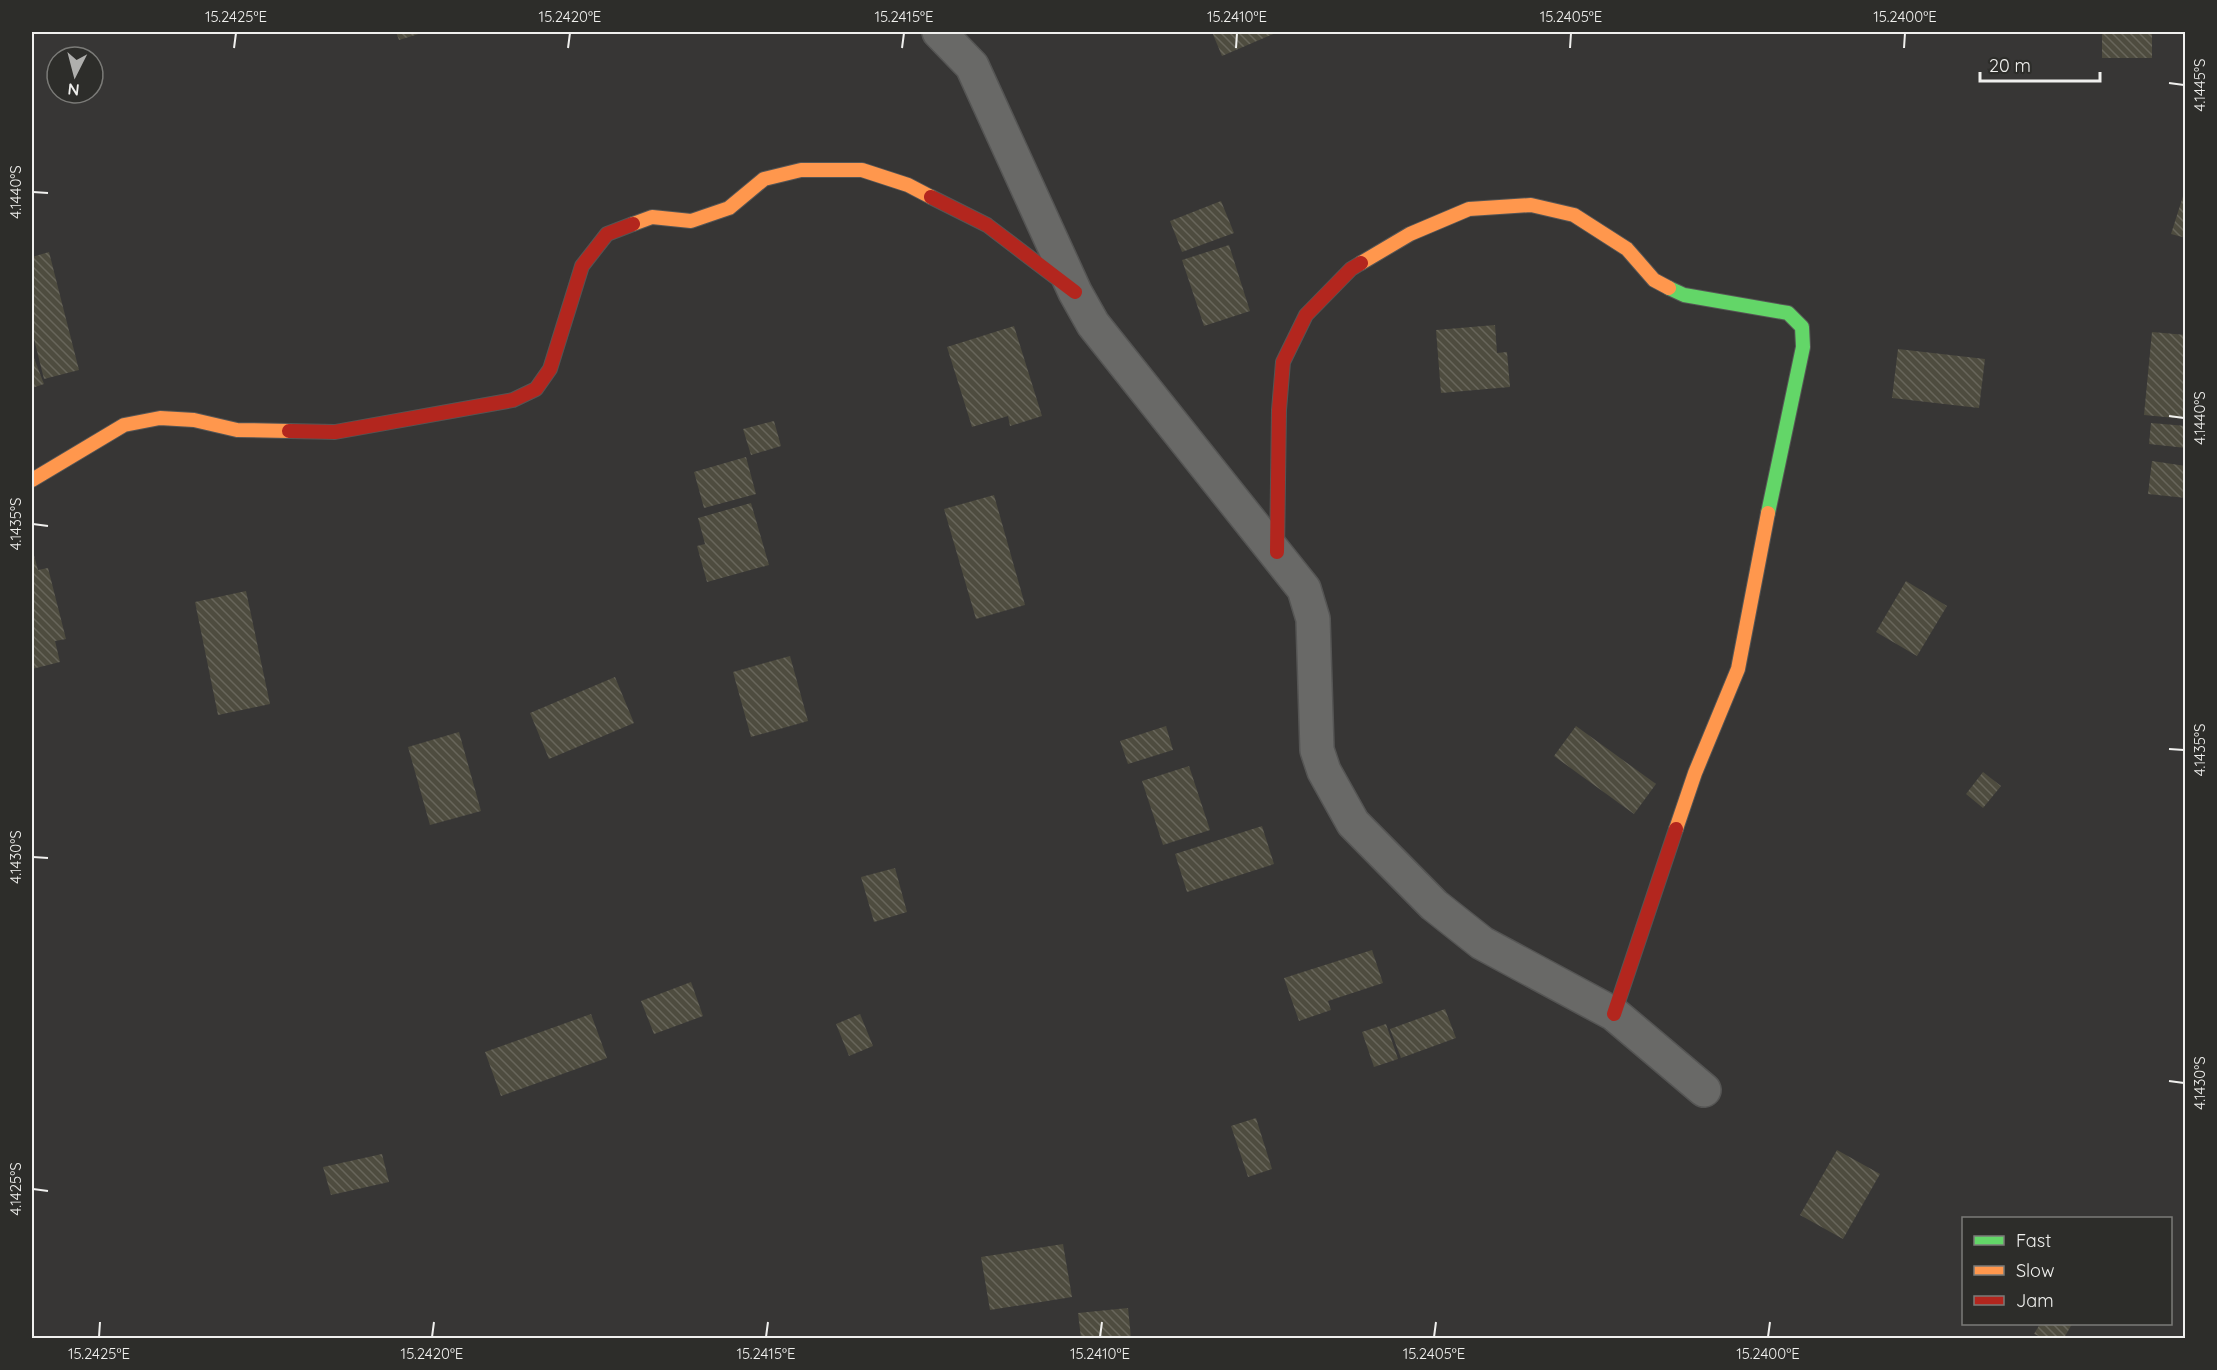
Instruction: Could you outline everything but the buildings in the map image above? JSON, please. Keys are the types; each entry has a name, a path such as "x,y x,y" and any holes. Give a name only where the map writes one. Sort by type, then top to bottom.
{"street":[{"path":"939,32 972,66 1075,292 1093,324 1304,588 1313,620 1317,750 1324,771 1353,823 1434,905 1482,943 1614,1014 1704,1090"},
{"path":"32,480 124,425 160,418 194,420 237,430 335,432 513,400 536,389 550,369 582,266 607,234 652,217 691,221 729,208 764,178 801,170 862,170 908,185 987,225 1075,292"},
{"path":"1277,552 1279,410 1283,362 1306,315 1351,269 1410,234 1469,209 1531,205 1574,215 1627,249 1654,280 1684,295 1788,313 1802,327 1803,347 1781,444 1738,669 1695,773 1614,1014"}],"traffic: fast":[{"path":"1669,288 1684,295 1788,313 1802,327 1803,347 1768,513"}],"traffic: slow":[{"path":"633,224 652,217 691,221 729,208 764,179 801,170 862,170 908,185 931,197"},
{"path":"1361,263 1410,234 1469,209 1531,205 1574,215 1627,249 1654,280 1669,288"},
{"path":"32,480 124,425 160,418 194,420 237,430 289,431"},
{"path":"1676,829 1695,773 1738,669 1768,513"}],"traffic: jam":[{"path":"931,197 987,225 1075,292"},
{"path":"289,431 335,432 513,400 536,389 550,369 582,266 607,234 633,224"},
{"path":"1277,552 1279,410 1283,362 1306,315 1351,269 1361,263"},
{"path":"1614,1014 1676,829"}]}
